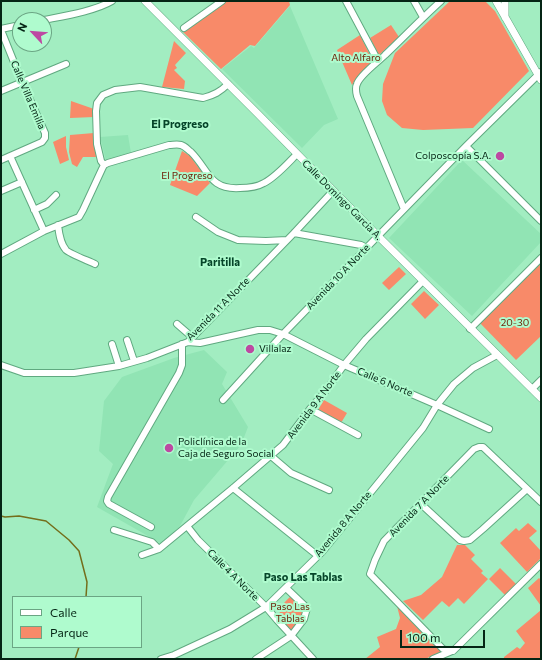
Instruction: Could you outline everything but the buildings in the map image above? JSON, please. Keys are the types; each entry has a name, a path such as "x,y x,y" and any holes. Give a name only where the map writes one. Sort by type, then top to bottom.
{"main road":[{"name":"Calle Domingo Garcia A.","path":"145,1 422,281 541,398"},
{"path":"496,1 540,76"},
{"path":"505,1 506,17"}],"street":[{"path":"52,18 104,6 112,1"},
{"path":"184,28 222,1"},
{"path":"346,1 378,61"},
{"path":"414,1 423,17"},
{"path":"404,209 357,96 356,89 357,84 364,74 441,1"},
{"path":"1,30 12,27"},
{"name":"Calle Villa Emilia","path":"1,30 45,133 45,138 42,142 10,156"},
{"path":"1,91 66,64"},
{"name":"Avenida 10 A Norte","path":"223,400 283,334 404,209 466,146 540,76"},
{"path":"104,165 100,161 97,144 96,111 97,103 103,96 115,90 140,87 203,98 213,96 228,84"},
{"path":"1,254 44,231 79,217 104,165 108,163 168,145 181,145 193,155 206,173 215,182 223,187 242,188 265,183 279,172 297,154"},
{"path":"466,146 541,221"},
{"path":"1,160 10,156 44,231"},
{"path":"1,191 22,182"},
{"name":"Avenida 11 A Norte","path":"1,365 24,373 74,373 119,366 147,358 187,341 294,233 333,191"},
{"path":"34,210 47,204 56,195"},
{"path":"196,218 218,232 238,240 287,240"},
{"path":"58,225 59,236 67,250 95,264"},
{"path":"294,233 361,245 367,248"},
{"path":"470,328 541,258"},
{"name":"Avenida 9 A Norte","path":"142,555 158,549 283,445 344,365 366,339 422,281"},
{"path":"151,527 109,504 107,501 180,372 187,341 177,324"},
{"name":"Calle 6 Norte","path":"187,341 200,343 258,330 270,330 283,334 344,365 489,429"},
{"path":"127,340 134,361"},
{"path":"112,344 119,366"},
{"name":"Avenida 8 A Norte","path":"161,659 174,655 224,632 266,608 318,556 422,428 437,405 454,384 473,368 497,355"},
{"path":"532,389 541,380"},
{"path":"310,409 358,435"},
{"name":"Avenida 7 A Norte","path":"452,651 443,649 370,574 375,560 384,541 474,449 483,447 527,489"},
{"path":"271,456 291,473 329,490"},
{"path":"233,488 318,556"},
{"path":"421,504 460,540 464,541 470,540 527,489 541,502"},
{"name":"Calle 4 A Norte","path":"187,526 198,540 266,608 313,659"},
{"path":"114,530 152,542 158,549"},
{"path":"433,659 452,651 541,564"},
{"path":"256,659 291,636 304,620 307,608 286,588"}],"shaded area":[{"path":"290,6 338,119 324,125 302,148 222,69 251,46 254,48"},
{"path":"128,135 131,153 106,161 100,137"},
{"path":"462,160 541,234 541,242 472,316 389,238"},
{"name":"Policlínica de la Caja de Seguro Social","path":"204,350 227,372 222,384 248,427 241,445 194,500 180,526 162,544 97,507 113,464 99,451 104,401 122,377 174,358"}],"green space":[{"path":"227,1 289,1 290,5 255,46 250,45 221,69 183,32"},
{"path":"450,1 485,1 495,11 529,71 473,128 423,130 402,128 387,115 382,101 383,84 395,53"},
{"path":"391,25 399,37 379,55 370,38"},
{"name":"Alto Alfaro","path":"360,35 373,61 357,77 352,85 337,50"},
{"path":"174,41 186,53 175,65 177,68 174,70 185,81 184,89 162,87"},
{"path":"71,101 94,109 94,117 70,118"},
{"path":"94,133 96,157 83,157 77,167 72,164 69,152 70,135"},
{"path":"66,136 66,147 69,160 60,164 53,142"},
{"name":"El Progreso","path":"182,151 190,156 210,183 197,196 170,185"},
{"name":"20-30","path":"541,262 541,336 516,360 479,322"},
{"path":"399,267 406,274 389,290 382,283"},
{"path":"424,291 439,305 425,319 411,304"},
{"path":"324,400 347,413 341,423 318,410"},
{"path":"528,523 537,531 529,538 541,551 541,558 527,572 500,543 516,528 519,531"},
{"path":"457,545 465,545 475,555 471,559 483,571 481,573 488,579 464,604 458,598 449,607 442,601 423,620 403,601 421,595 442,577"},
{"path":"500,568 516,584 505,595 489,579"},
{"path":"539,578 541,580 541,606 528,588"},
{"name":"Paso Las Tablas","path":"291,596 303,613 302,621 292,631 282,620 280,613 283,605"},
{"path":"398,605 441,652 425,659 365,659 380,647 377,637 396,629 400,618"},
{"path":"541,610 541,659 504,659 504,657 517,647 520,649 525,643 516,631"}],"waterway":[{"path":"1,516 19,516 46,521 69,540 79,551 87,582 86,596"},
{"path":"75,659 79,648"}],"place":[{"name":"Colposcopía S.A.","path":"500,156"},
{"name":"Villalaz","path":"250,349"},
{"name":"Policlínica de la Caja de Seguro Social","path":"169,448"}],"district":[{"name":"El Progreso","path":"180,124"},
{"name":"Paritilla","path":"220,262"},
{"name":"Paso Las Tablas","path":"303,577"}]}
